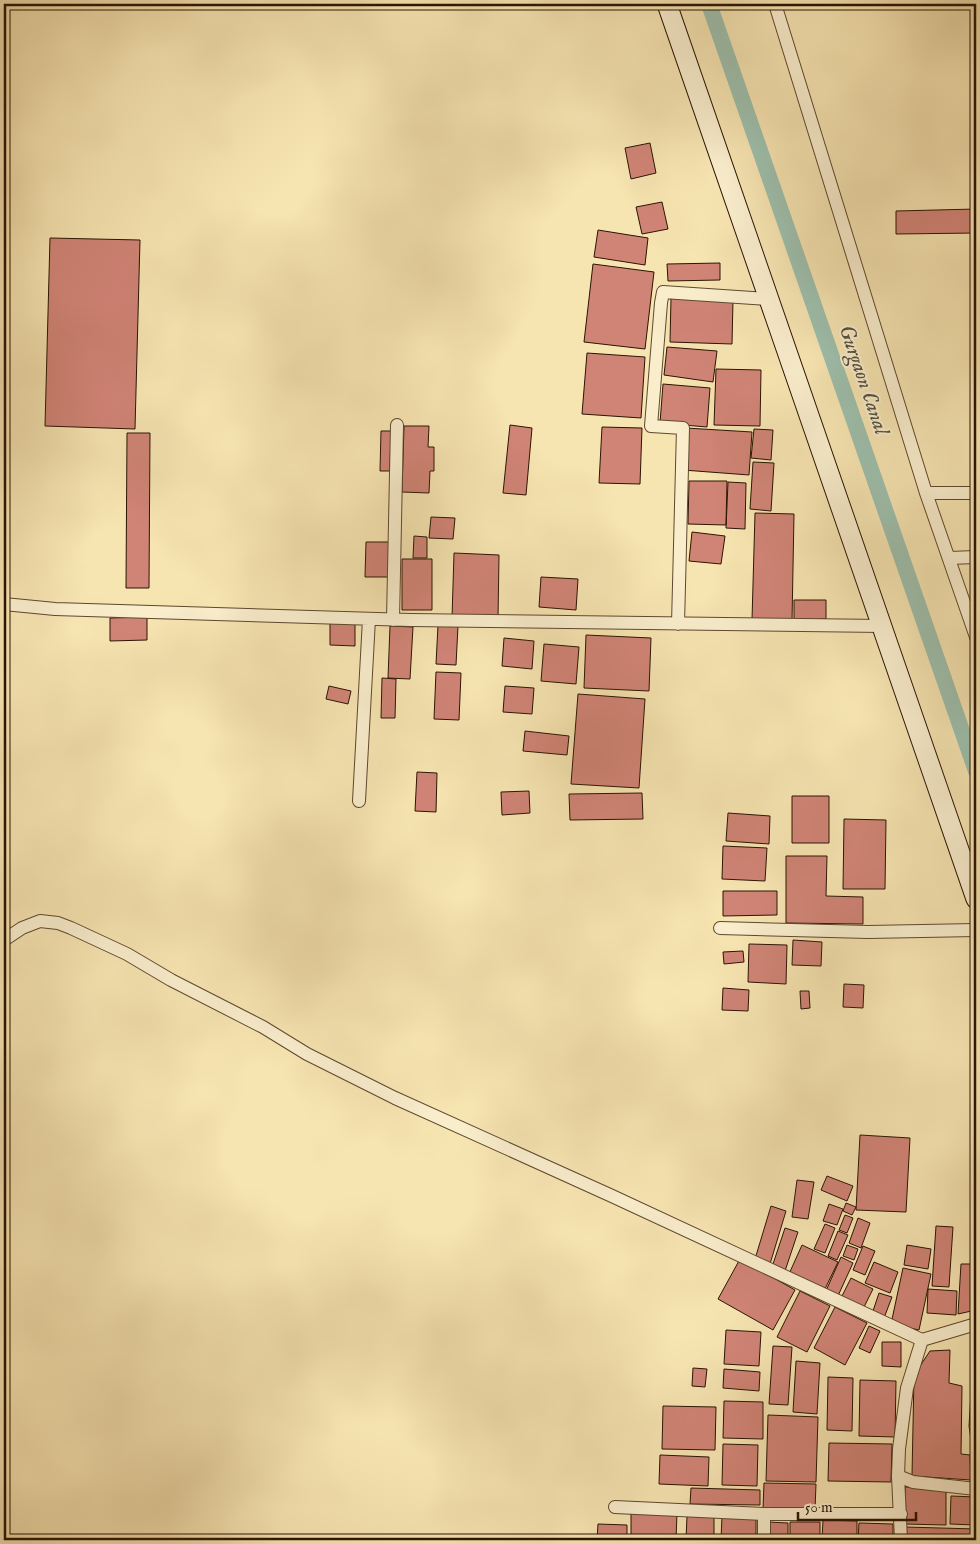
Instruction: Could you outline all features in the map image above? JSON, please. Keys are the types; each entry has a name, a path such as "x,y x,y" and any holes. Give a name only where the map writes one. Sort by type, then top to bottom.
{"street":[{"path":"667,4 976,899"},
{"path":"776,4 926,493 976,637"},
{"path":"678,624 683,428 651,426 663,292 769,299"},
{"path":"393,620 397,425"},
{"path":"926,493 976,493"},
{"path":"949,558 976,557"},
{"path":"4,604 55,609 393,620 883,626"},
{"path":"360,801 370,619"},
{"path":"4,940 22,928 40,921 58,922 127,954 179,984 262,1027 307,1054 386,1094 612,1196 922,1340 976,1326"},
{"path":"720,928 868,932 976,930"},
{"path":"901,1540 898,1476 899,1449 907,1388 922,1340"},
{"path":"898,1476 913,1482 976,1489"},
{"path":"615,1507 764,1514 901,1514"},
{"path":"764,1514 764,1540"}],"building":[{"path":"650,143 656,173 631,179 625,148"},
{"path":"662,202 668,229 642,234 636,207"},
{"path":"976,209 976,233 896,234 896,211"},
{"path":"598,230 648,238 645,265 594,257"},
{"path":"50,238 140,240 135,429 45,426"},
{"path":"720,263 720,280 668,281 667,264"},
{"path":"593,264 654,272 645,349 584,342"},
{"path":"671,298 733,300 732,344 670,342"},
{"path":"667,347 717,351 713,382 664,375"},
{"path":"587,353 645,357 641,418 582,414"},
{"path":"716,369 761,370 760,426 714,425"},
{"path":"663,384 710,388 707,427 660,423"},
{"path":"510,425 532,428 526,495 503,493"},
{"path":"404,426 429,426 428,447 434,447 434,471 430,471 429,493 402,492"},
{"path":"602,427 642,428 640,484 599,483"},
{"path":"686,428 752,432 749,475 683,470"},
{"path":"754,429 773,430 771,460 751,458"},
{"path":"381,431 391,431 390,471 380,471"},
{"path":"127,433 150,433 149,588 126,588"},
{"path":"753,462 774,463 771,511 750,509"},
{"path":"689,481 727,481 726,525 688,524"},
{"path":"728,482 746,483 745,529 726,528"},
{"path":"755,513 794,514 792,621 752,620"},
{"path":"431,517 455,518 453,539 429,538"},
{"path":"692,532 725,536 721,564 689,561"},
{"path":"414,536 427,537 427,558 413,558"},
{"path":"366,542 389,542 389,577 365,577"},
{"path":"454,553 499,555 498,619 452,618"},
{"path":"402,559 432,559 432,610 402,610"},
{"path":"541,577 578,579 576,610 539,607"},
{"path":"794,600 826,600 826,619 794,620"},
{"path":"147,617 147,640 110,641 110,618"},
{"path":"330,623 355,624 355,646 330,645"},
{"path":"438,625 458,626 456,665 436,664"},
{"path":"390,626 413,627 410,679 388,678"},
{"path":"586,635 651,638 649,691 584,688"},
{"path":"504,638 534,641 532,669 502,666"},
{"path":"544,644 579,647 576,684 541,681"},
{"path":"436,672 461,673 459,720 434,719"},
{"path":"382,678 396,679 395,718 381,718"},
{"path":"329,686 351,691 348,704 326,699"},
{"path":"505,686 534,688 532,714 503,712"},
{"path":"578,694 645,699 639,788 571,784"},
{"path":"525,731 569,736 567,755 523,751"},
{"path":"417,772 437,773 436,812 415,811"},
{"path":"529,791 530,813 502,815 501,792"},
{"path":"642,793 643,819 570,820 569,794"},
{"path":"792,796 829,796 829,843 792,843"},
{"path":"728,813 770,816 769,844 726,841"},
{"path":"844,819 886,820 885,889 843,889"},
{"path":"723,846 767,848 765,881 722,879"},
{"path":"786,856 827,856 826,896 863,897 863,924 786,923"},
{"path":"723,891 777,891 777,915 723,916"},
{"path":"793,940 822,942 821,966 792,965"},
{"path":"749,944 787,945 786,984 748,982"},
{"path":"743,951 744,962 724,964 723,952"},
{"path":"844,984 864,985 863,1008 843,1007"},
{"path":"723,988 749,990 748,1011 722,1010"},
{"path":"800,991 809,991 810,1008 801,1009"},
{"path":"860,1135 910,1138 906,1212 856,1210"},
{"path":"827,1176 853,1186 847,1201 821,1190"},
{"path":"797,1180 814,1182 808,1219 792,1217"},
{"path":"846,1203 856,1207 852,1215 843,1211"},
{"path":"829,1204 843,1209 837,1225 823,1221"},
{"path":"771,1206 786,1211 770,1264 755,1259"},
{"path":"845,1215 853,1218 847,1233 839,1230"},
{"path":"858,1218 870,1223 861,1248 849,1243"},
{"path":"825,1224 835,1228 825,1253 814,1249"},
{"path":"936,1226 953,1227 949,1287 932,1286"},
{"path":"785,1228 798,1232 785,1271 772,1267"},
{"path":"838,1231 848,1235 837,1260 828,1256"},
{"path":"802,1245 838,1262 824,1291 789,1274"},
{"path":"847,1245 858,1249 854,1260 843,1256"},
{"path":"907,1245 931,1249 928,1269 904,1265"},
{"path":"863,1246 875,1251 865,1275 853,1270"},
{"path":"841,1257 853,1263 837,1298 825,1293"},
{"path":"740,1259 795,1290 773,1330 718,1299"},
{"path":"874,1262 898,1272 890,1293 865,1283"},
{"path":"961,1264 976,1264 976,1310 958,1314"},
{"path":"903,1268 931,1274 919,1330 891,1324"},
{"path":"851,1278 873,1289 862,1311 840,1300"},
{"path":"928,1289 957,1291 956,1315 927,1313"},
{"path":"800,1291 830,1306 807,1352 777,1337"},
{"path":"879,1293 892,1297 884,1318 872,1314"},
{"path":"835,1307 867,1323 845,1365 814,1348"},
{"path":"869,1326 880,1331 870,1353 859,1348"},
{"path":"726,1330 761,1332 759,1366 724,1364"},
{"path":"882,1342 901,1342 901,1367 882,1366"},
{"path":"773,1346 792,1347 788,1405 769,1404"},
{"path":"950,1350 949,1383 962,1386 961,1454 970,1455 971,1480 912,1476 914,1375 930,1351"},
{"path":"796,1361 820,1363 817,1414 793,1412"},
{"path":"973,1361 976,1361 976,1472 969,1426"},
{"path":"693,1368 707,1369 705,1387 692,1386"},
{"path":"724,1369 760,1372 759,1391 723,1388"},
{"path":"828,1377 853,1378 852,1431 827,1430"},
{"path":"860,1380 896,1381 895,1437 859,1436"},
{"path":"724,1401 763,1402 763,1439 723,1438"},
{"path":"663,1406 716,1407 715,1450 662,1449"},
{"path":"768,1415 818,1417 816,1482 766,1481"},
{"path":"829,1443 892,1444 891,1482 828,1481"},
{"path":"723,1444 758,1445 757,1486 722,1485"},
{"path":"660,1455 709,1457 708,1486 659,1484"},
{"path":"764,1483 816,1484 815,1510 763,1509"},
{"path":"905,1487 946,1488 946,1525 904,1524"},
{"path":"691,1488 760,1490 760,1505 690,1504"},
{"path":"951,1496 976,1497 976,1525 950,1524"},
{"path":"631,1512 677,1513 676,1540 631,1540"},
{"path":"687,1516 714,1517 714,1540 686,1540"},
{"path":"722,1516 756,1517 756,1540 721,1540"},
{"path":"823,1520 857,1521 857,1540 822,1540"},
{"path":"768,1522 788,1523 788,1540 767,1540"},
{"path":"790,1522 820,1522 820,1540 790,1540"},
{"path":"859,1523 893,1524 893,1540 858,1540"},
{"path":"598,1524 627,1525 627,1540 597,1540"},
{"path":"905,1527 976,1529 976,1540 904,1540"}],"waterway":[{"name":"Gurgaon Canal","path":"709,4 976,771"}]}
